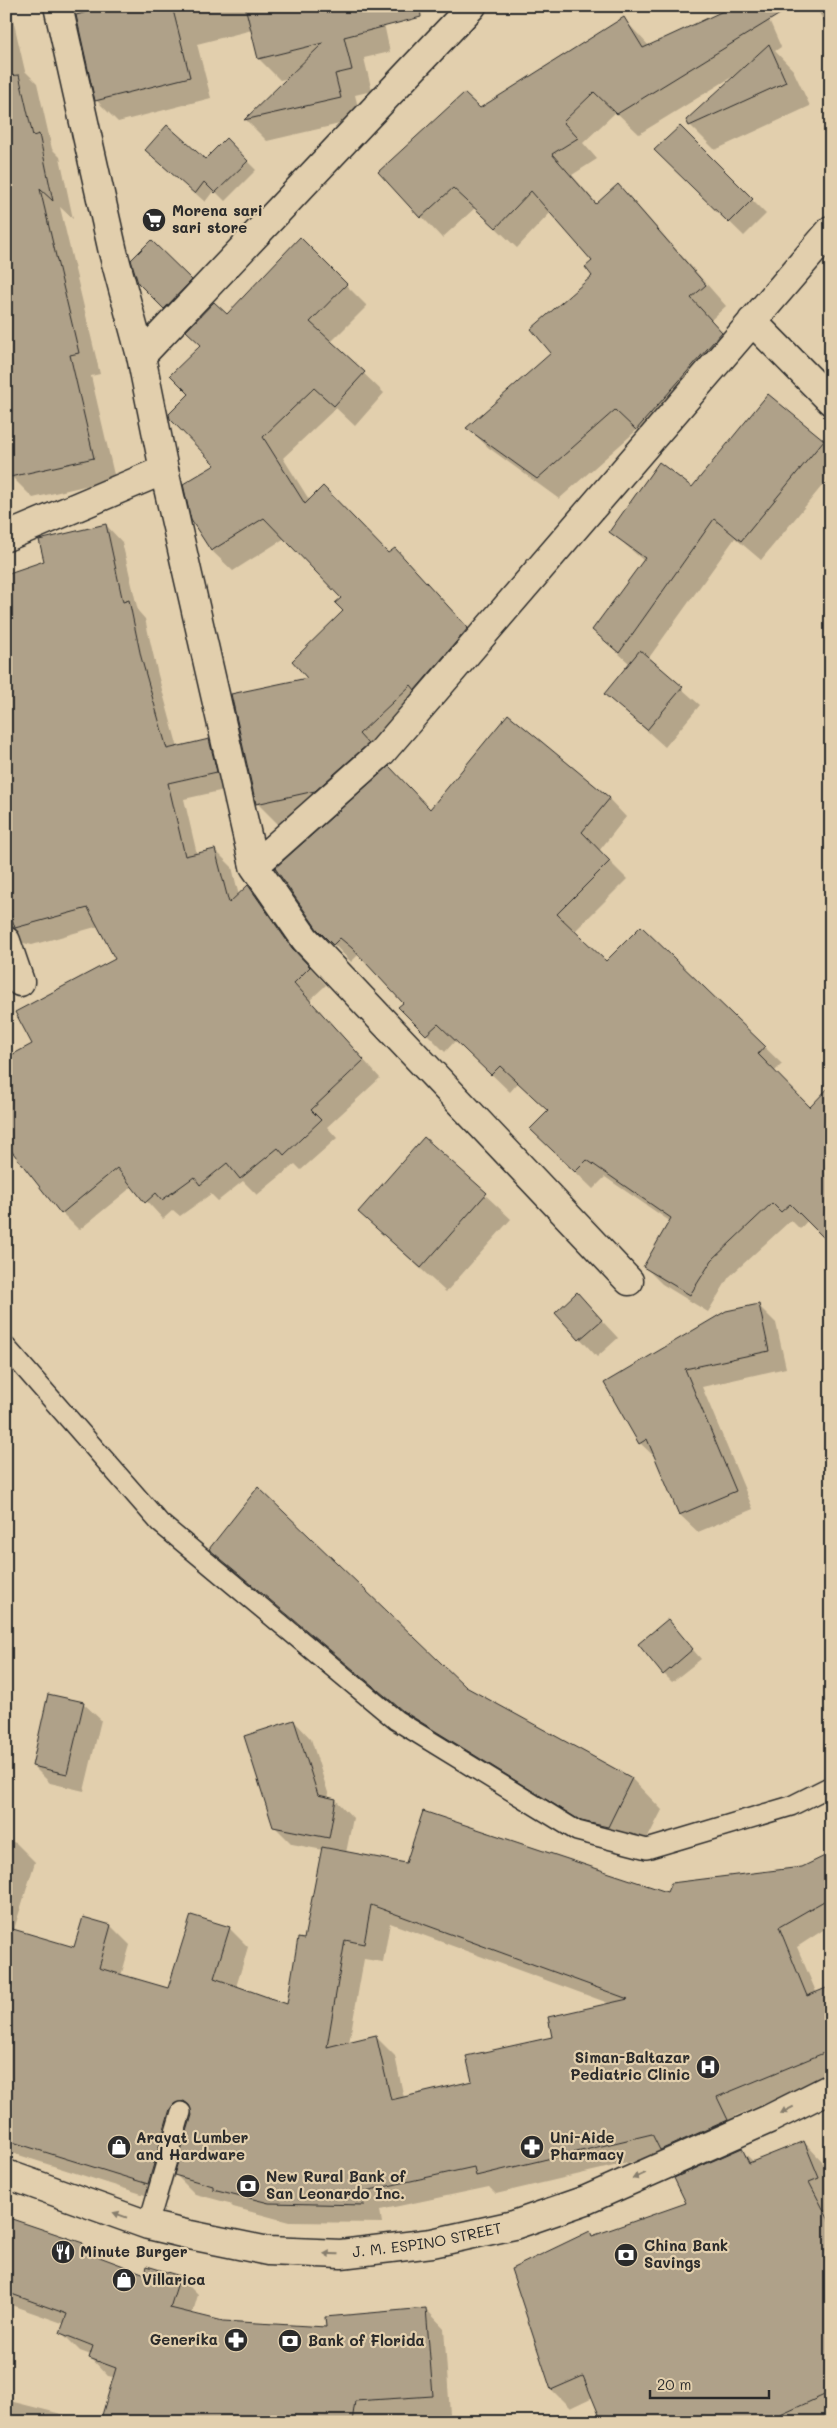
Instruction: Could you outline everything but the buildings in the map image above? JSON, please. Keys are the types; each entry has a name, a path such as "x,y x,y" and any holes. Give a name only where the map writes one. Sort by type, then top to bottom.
{"street":[{"path":"58,6 113,252 141,356 164,470 254,866 305,938 629,1281"},
{"path":"141,356 472,6"},
{"path":"254,866 382,752 831,230"},
{"path":"752,321 831,401"},
{"path":"6,537 164,470"},
{"path":"6,941 20,982"},
{"name":"J. M. ESPINO STREET","path":"6,2174 148,2225 268,2251 341,2254 432,2243 514,2225 586,2200 769,2119 831,2088"}],"lane":[{"path":"6,1347 160,1523 396,1720 577,1831 647,1849 791,1806 831,1786"},
{"path":"148,2225 181,2112"}],"place":[{"name":"Morena sari sari store","path":"154,220"},
{"name":"Siman-Baltazar Pediatric Clinic","path":"708,2067"},
{"name":"Arayat Lumber and Hardware","path":"119,2147"},
{"name":"Uni-Aide Pharmacy","path":"532,2147"},
{"name":"New Rural Bank of San Leonardo Inc.","path":"248,2186"},
{"name":"Minute Burger","path":"63,2252"},
{"name":"China Bank Savings","path":"626,2255"},
{"name":"Villarica","path":"124,2280"},
{"name":"Generika","path":"236,2340"},
{"name":"Bank of Florida","path":"290,2341"}]}
